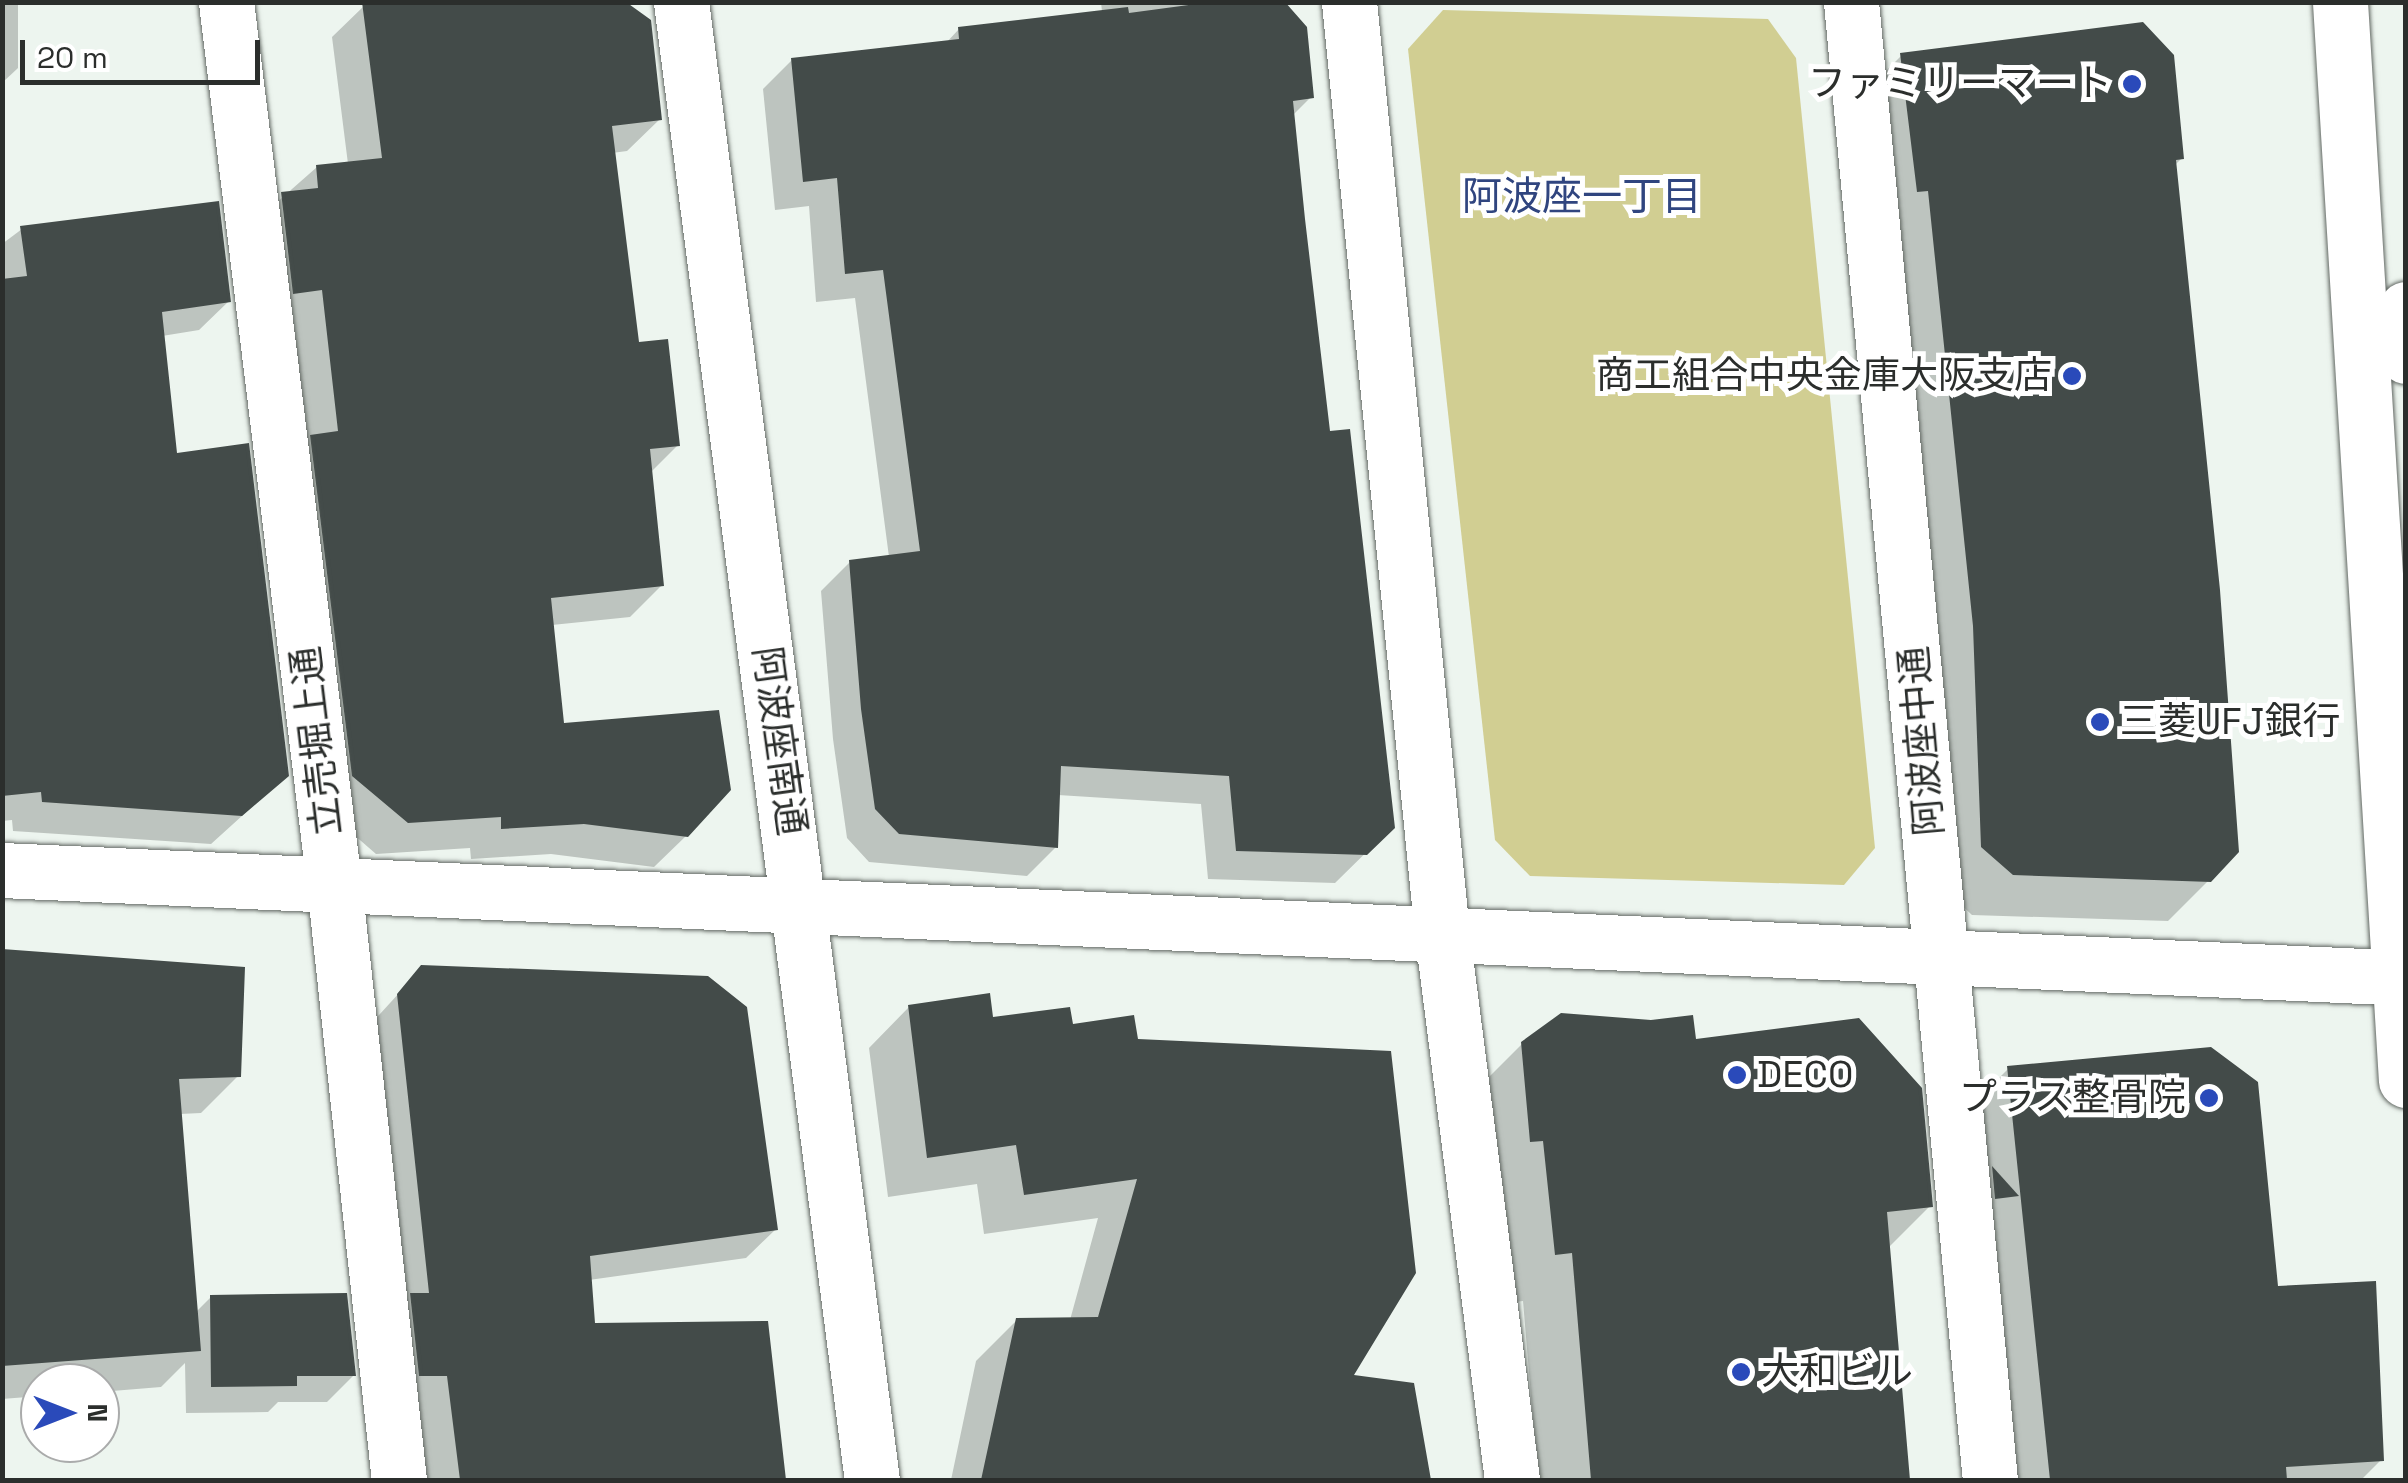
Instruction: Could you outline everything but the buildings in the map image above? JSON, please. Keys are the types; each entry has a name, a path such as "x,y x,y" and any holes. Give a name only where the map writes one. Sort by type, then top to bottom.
{"main road":[{"name":"立売堀上通","path":"226,2 334,884 399,1480"},
{"name":"阿波座南通","path":"681,2 872,1480"},
{"path":"1349,2 1442,934 1512,1480"},
{"name":"阿波座中通","path":"1852,2 1990,1480"},
{"path":"2340,2 2406,1080"},
{"path":"2406,309 2406,356"},
{"path":"2,870 2401,978"}],"shaded area":[{"path":"1443,10 1768,19 1796,58 1875,848 1844,885 1530,876 1495,840 1408,49"}],"place":[{"name":"ファミリーマート","path":"2132,84"},
{"name":"商工組合中央金庫大阪支店","path":"2072,376"},
{"name":"三菱UFJ銀行","path":"2100,722"},
{"name":"DECO","path":"1737,1075"},
{"name":"プラス整骨院","path":"2209,1098"},
{"name":"大和ビル","path":"1741,1372"}],"district":[{"name":"阿波座一丁目","path":"1582,197"}]}
